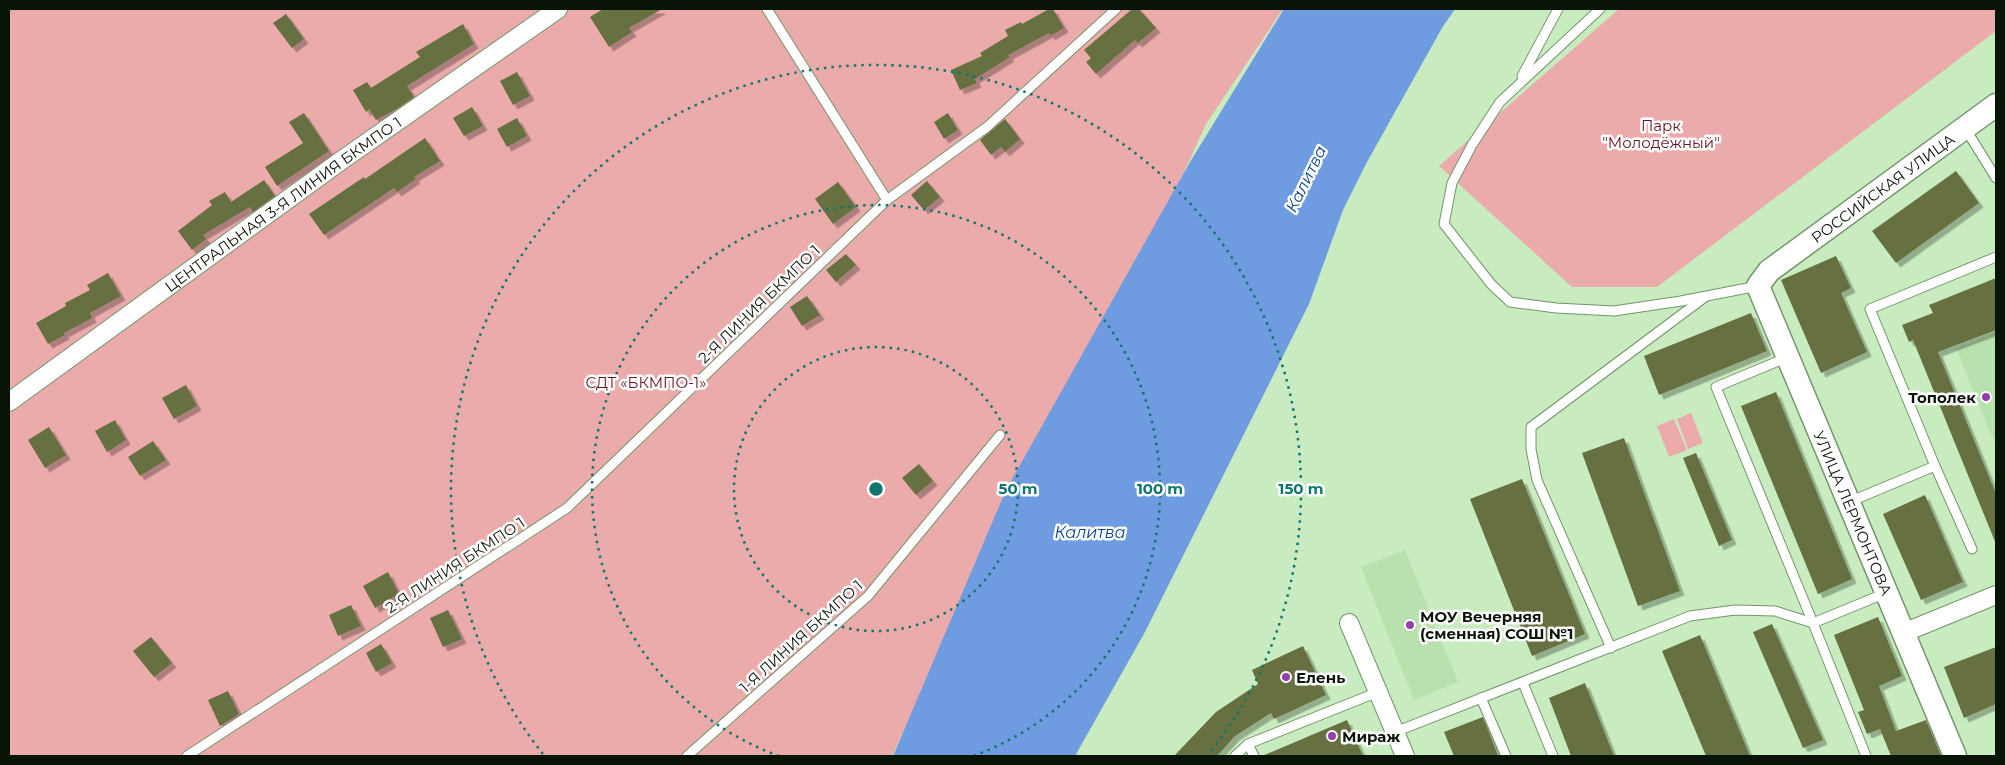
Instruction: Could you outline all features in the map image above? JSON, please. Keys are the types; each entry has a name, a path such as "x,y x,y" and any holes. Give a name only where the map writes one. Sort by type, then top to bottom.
{"street":[{"name":"ЦЕНТРАЛЬНАЯ 3-Я ЛИНИЯ БКМПО 1","path":"9,402 342,160 558,9"},
{"name":"РОССИЙСКАЯ УЛИЦА","path":"1763,279 1996,105"},
{"name":"УЛИЦА ЛЕРМОНТОВА","path":"1763,279 1789,357 1955,756"},
{"path":"1903,633 1996,595"},
{"path":"1349,623 1405,756"}],"lane":[{"path":"767,9 887,200"},
{"name":"2-Я ЛИНИЯ БКМПО 1","path":"187,756 567,508 887,200 987,127 1116,9"},
{"path":"1518,83 1558,9"},
{"path":"1600,9 1518,83 1500,102 1472,145 1452,183 1444,224 1491,284 1510,302 1556,308 1614,311 1707,296 1763,279"},
{"path":"1965,128 1996,178"},
{"path":"1972,549 1935,466 1870,309 1996,257"},
{"path":"1611,648 1537,480 1531,450 1531,427 1707,296"},
{"path":"1789,357 1716,387 1866,756"},
{"name":"1-Я ЛИНИЯ БКМПО 1","path":"687,756 868,596 1000,435"},
{"path":"1849,502 1935,466"},
{"path":"1395,732 1690,616 1735,610 1775,612 1813,623 1887,593"},
{"path":"1523,683 1553,756"},
{"path":"1235,756 1248,744 1378,692"},
{"path":"1481,698 1506,756"},
{"path":"1248,744 1254,756"}],"shaded area":[{"name":"Тополек","path":"1996,332 1996,447 1956,348"},
{"name":"МОУ Вечерняя (сменная) СОШ №1","path":"1405,550 1458,682 1414,700 1361,567"}],"green space":[{"name":"СДТ «БКМПО-1»","path":"9,9 1283,9 1206,124 1136,277 913,710 892,756 9,756"},
{"name":"Парк \"Молодёжный\"","path":"1619,9 1996,9 1996,31 1657,287 1572,287 1439,166"},
{"path":"1691,413 1703,443 1688,449 1677,419"},
{"path":"1674,419 1687,450 1669,457 1657,426"}],"water":[{"name":"Калитва","path":"1284,9 1455,9 1442,28 1367,162 1343,210 1309,304 1145,632 1075,756 893,756 1006,490 1190,162"}],"building":[{"path":"603,9 662,9 629,28 632,32 609,47 590,17"},
{"path":"1049,9 1053,9 1064,28 1050,36 1049,33 1008,55 1010,57 975,79 977,83 960,90 951,70 982,56 980,53 1008,36 1005,30 1021,22 1022,24"},
{"path":"1132,9 1139,9 1156,28 1138,43 1135,40 1096,74 1086,62 1091,58 1084,50"},
{"path":"286,14 304,39 292,48 273,23"},
{"path":"463,24 474,44 407,86 414,97 398,108 376,120 369,109 366,112 353,90 367,82 371,88 420,57 416,52"},
{"path":"517,72 530,96 513,105 500,81"},
{"path":"472,107 483,126 464,136 453,118"},
{"path":"304,113 329,151 277,186 265,167 303,143 289,122"},
{"path":"948,113 958,130 944,139 934,122"},
{"path":"517,118 527,136 507,147 497,129"},
{"path":"1005,119 1020,139 1005,152 1001,147 991,155 980,140"},
{"path":"425,138 440,161 414,177 416,179 397,192 394,188 324,235 309,214"},
{"path":"1956,171 1979,203 1896,263 1872,231"},
{"path":"264,180 275,196 253,212 250,207 203,235 206,239 192,250 178,231 212,205 209,201 225,192 231,202"},
{"path":"927,181 940,197 924,210 911,195"},
{"path":"838,182 856,207 833,224 815,199"},
{"path":"846,254 856,265 836,282 826,270"},
{"path":"1836,256 1851,288 1841,293 1867,352 1821,373 1781,280"},
{"path":"108,273 121,296 90,313 92,318 48,344 36,323 66,306 65,303 90,290 87,285"},
{"path":"1996,278 1996,330 1938,352 1996,494 1996,544 1913,340 1909,342 1902,325 1933,313 1929,305"},
{"path":"807,296 820,315 802,326 790,307"},
{"path":"1751,313 1767,351 1659,395 1644,356"},
{"path":"186,385 197,406 174,419 162,398"},
{"path":"1776,392 1852,579 1818,594 1741,406"},
{"path":"115,420 126,440 107,452 95,431"},
{"path":"49,427 66,455 45,468 28,440"},
{"path":"1624,438 1680,591 1638,606 1582,453"},
{"path":"153,441 166,460 140,476 128,457"},
{"path":"1696,453 1732,540 1719,546 1683,458"},
{"path":"919,464 933,481 916,495 902,478"},
{"path":"1522,479 1585,634 1532,656 1470,499"},
{"path":"1925,495 1963,582 1921,600 1883,514"},
{"path":"388,572 399,594 375,608 363,586"},
{"path":"351,605 361,626 338,636 329,615"},
{"path":"448,610 462,639 443,647 430,618"},
{"path":"1878,617 1902,676 1879,686 1896,731 1926,720 1941,756 1891,756 1880,729 1867,734 1858,712 1864,710 1834,635"},
{"path":"1772,624 1823,740 1803,748 1753,632"},
{"path":"1700,635 1750,756 1706,756 1662,651"},
{"path":"151,637 172,663 154,677 133,651"},
{"path":"381,644 392,663 376,672 366,653"},
{"path":"1303,646 1326,695 1274,719 1271,713 1235,736 1217,756 1174,756 1216,712 1258,684 1252,670"},
{"path":"1996,647 1996,704 1964,718 1944,667"},
{"path":"1585,683 1614,756 1571,756 1549,698"},
{"path":"228,691 239,714 220,726 208,700"},
{"path":"1483,717 1498,756 1454,756 1444,732"},
{"name":"Мираж","path":"1347,720 1363,756 1262,756"}],"place":[{"name":"Тополек","path":"1986,397"},
{"name":"МОУ Вечерняя (сменная) СОШ №1","path":"1410,625"},
{"name":"Елень","path":"1286,677"},
{"name":"Мираж","path":"1332,736"}]}
